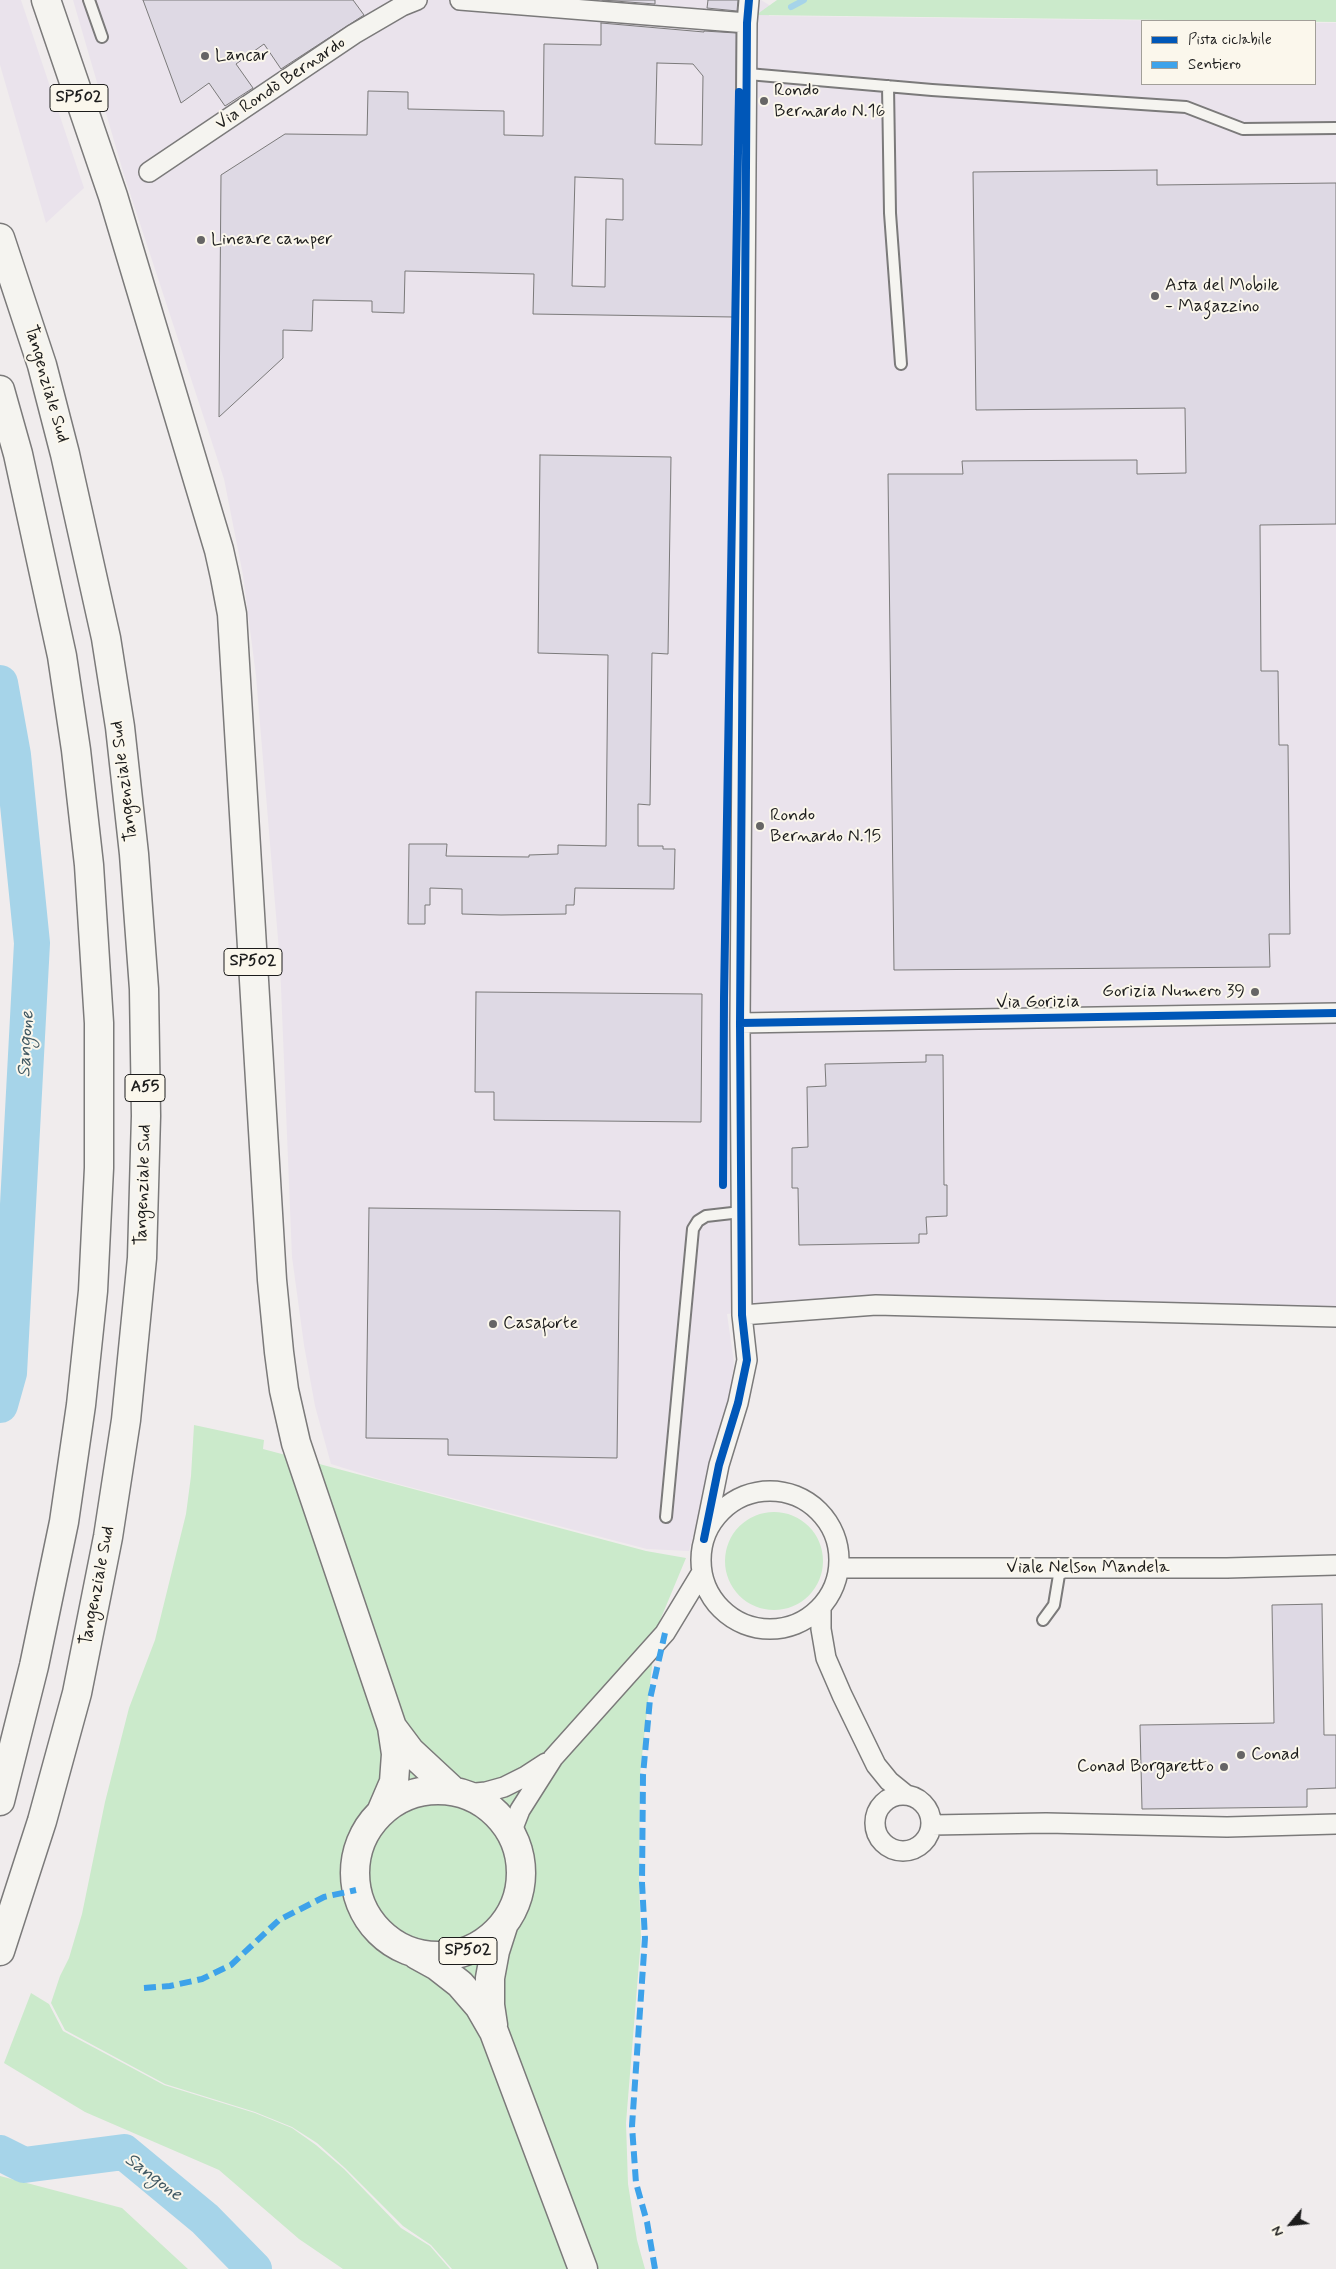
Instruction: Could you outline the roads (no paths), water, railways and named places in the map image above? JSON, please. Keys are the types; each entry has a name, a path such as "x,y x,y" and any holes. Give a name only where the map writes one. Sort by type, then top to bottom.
{"main road":[{"name":"SP502","path":"46,0 113,196 219,550 232,614 272,1280 284,1390 296,1443 392,1727 396,1754 394,1782 382,1810 368,1827 358,1847 354,1868 356,1890 363,1910 375,1928 392,1943 437,1966 460,1984 479,2006 494,2032 583,2269"},
{"name":"Tangenziale Sud","path":"0,238 47,383 80,518 106,638 120,726 134,854 144,989 146,1116 142,1258 126,1420 108,1537 77,1693 42,1821 2,1945"},
{"name":"A55","path":"0,390 20,463 62,656 76,750 89,865 99,1023 99,1168 93,1292 81,1405 64,1522 34,1666 0,1801"},
{"name":"SP502","path":"392,1727 410,1750 459,1792"},
{"name":"SP502","path":"382,1810 407,1795 437,1789 459,1792 484,1803 500,1816 518,1848 521,1880 512,1912 503,1926 489,1940 452,1956 431,1956 412,1952"},
{"name":"SP502","path":"494,2032 490,2005 490,1978 494,1951 503,1926"}],"street":[{"name":"Via Rondò Bernardo","path":"148,172 354,34 402,6 417,0"},
{"path":"460,0 747,23"},
{"path":"704,1539 711,1524 721,1511 734,1501 755,1493 777,1491 798,1496 816,1508 830,1525 838,1546 839,1568 834,1589 821,1608 805,1621 785,1628 763,1629 742,1624 724,1612 711,1596 702,1572 701,1555 704,1539 719,1465 738,1403 747,1360 742,1315 740,1023 747,23 749,0"},
{"name":"Via Gorizia","path":"740,1023 1336,1013"},
{"path":"742,1315 876,1305 1336,1317"},
{"name":"Viale Nelson Mandela","path":"839,1568 1336,1565"},
{"path":"511,1833 520,1810 553,1758 665,1633 702,1572"},
{"path":"821,1608 821,1629 826,1658 876,1765 889,1781 904,1794 921,1800 931,1816 932,1825 924,1842 916,1848 898,1851 882,1841 875,1824 876,1815 886,1799 904,1794"},
{"path":"459,1792 486,1792 504,1788 553,1758"},
{"path":"932,1825 1054,1823 1227,1827 1336,1824"}],"lane":[{"path":"89,0 102,37"},
{"path":"748,74 1186,107 1243,130 1336,128"},
{"path":"888,86 890,213 901,364"},
{"path":"666,1517 693,1229 698,1221 706,1216 741,1212"},
{"path":"1043,1620 1054,1605 1059,1575 1068,1568"}],"waterway":[{"path":"791,7 804,0"},
{"name":"Sangone","path":"0,683 13,755 32,943 9,1373 0,1405"},
{"name":"Sangone","path":"0,2153 24,2165 124,2152 205,2219 254,2269"}],"place":[{"name":"Lancar","path":"205,56"},
{"name":"Rondo Bernardo N.16","path":"764,101"},
{"name":"Lineare camper","path":"201,240"},
{"name":"Asta del Mobile - Magazzino","path":"1155,296"},
{"name":"Rondo Bernardo N.15","path":"760,826"},
{"name":"Gorizia Numero 39","path":"1255,992"},
{"name":"Casaforte","path":"493,1324"},
{"name":"Conad","path":"1241,1755"},
{"name":"Conad Borgaretto","path":"1224,1767"}]}
